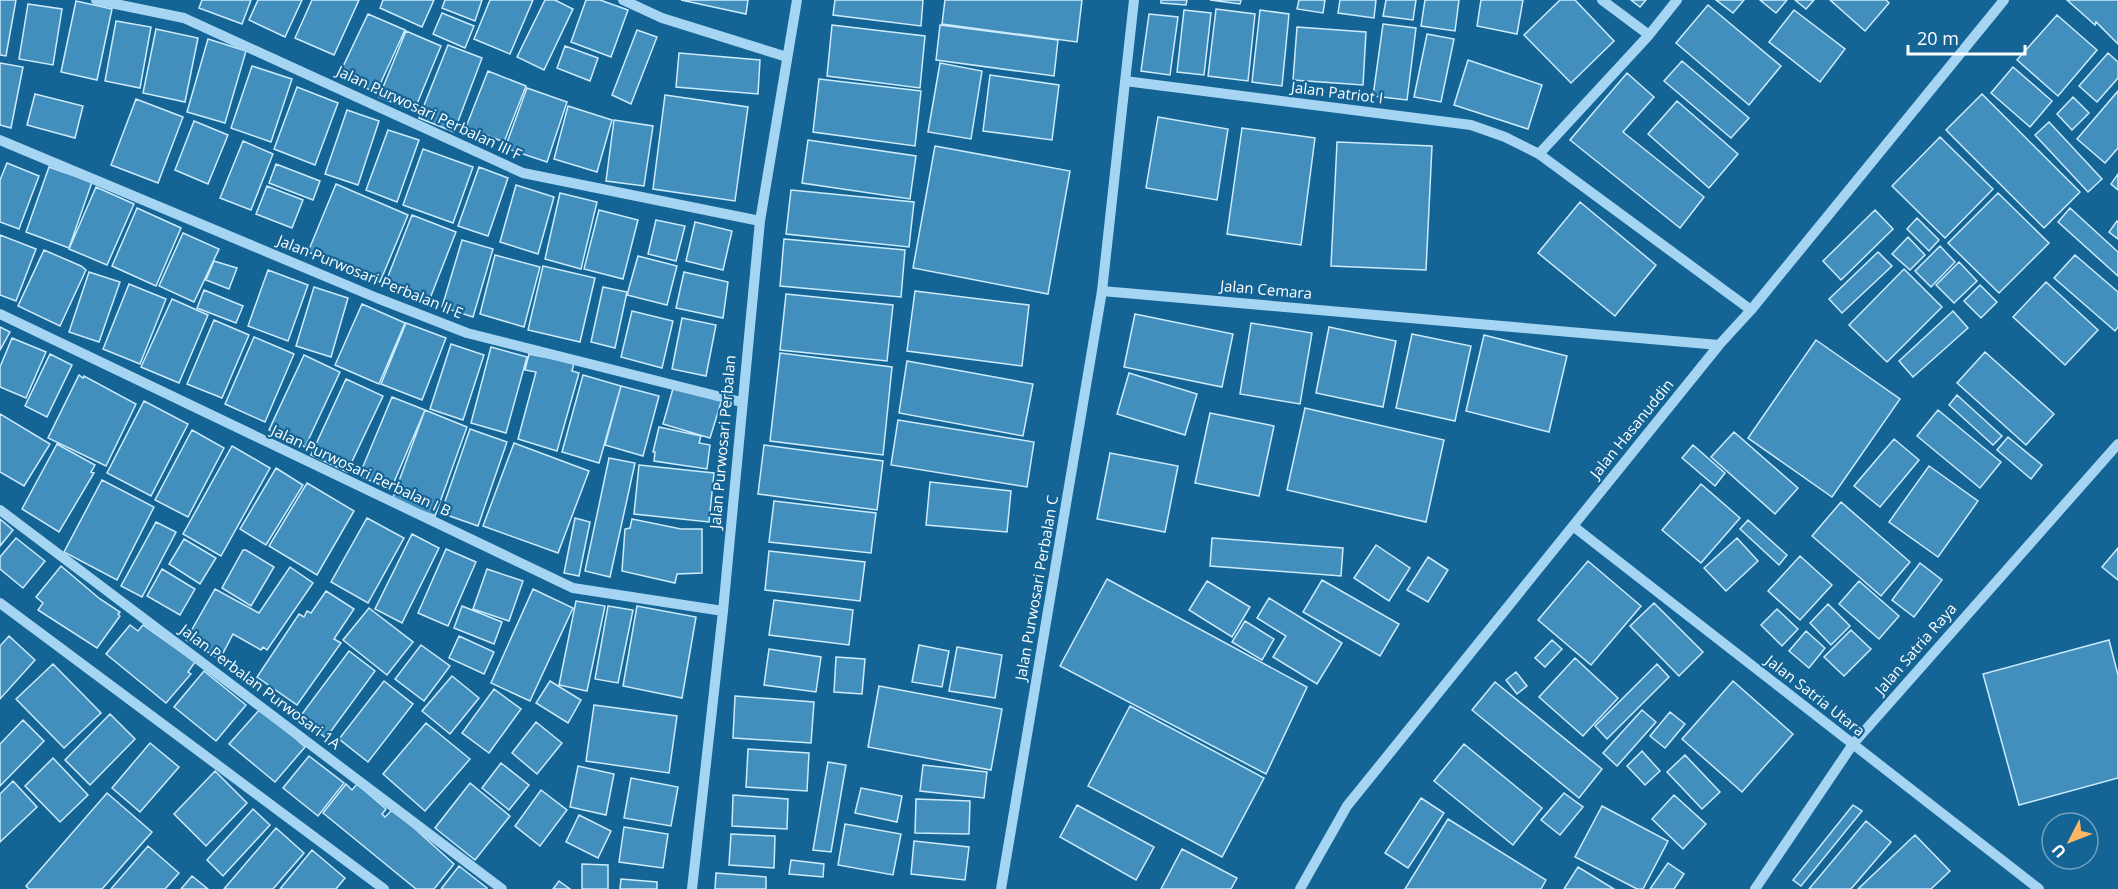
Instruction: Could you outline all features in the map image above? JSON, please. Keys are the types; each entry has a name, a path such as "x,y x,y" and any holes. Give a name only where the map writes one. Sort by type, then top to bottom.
{"street":[{"name":"Jalan Purwosari Perbalan III F","path":"96,0 184,18 524,173 760,221"},
{"path":"623,0 662,18 787,57"},
{"name":"Jalan Purwosari Perbalan","path":"692,889 723,611 741,402 760,221 797,0"},
{"path":"1102,291 1134,0"},
{"path":"1602,0 1649,35"},
{"path":"1539,154 1649,35 1677,0"},
{"name":"Jalan Hasanuddin","path":"1300,889 1347,806 1719,345 1751,310 2004,0"},
{"name":"Jalan Patriot I","path":"1125,81 1471,125 1505,137 1539,154 1751,310"},
{"name":"Jalan Purwosari Perbalan II E","path":"0,140 377,298 467,333 741,402"},
{"name":"Jalan Cemara","path":"1102,291 1719,345"},
{"name":"Jalan Purwosari Perbalan C","path":"1001,889 1102,291"},
{"name":"Jalan Purwosari Perbalan I B","path":"0,314 573,588 723,611"},
{"name":"Jalan Satria Raya","path":"1755,889 1853,744 2118,444"},
{"name":"Jalan Perbalan Purwosari 1A","path":"0,510 502,889"},
{"name":"Jalan Satria Utara","path":"1573,526 2039,889"},
{"path":"0,603 384,889"}],"building":[{"path":"0,0 16,0 6,56 0,55"},
{"path":"202,0 251,0 242,24 199,8"},
{"path":"258,0 302,0 285,37 249,20"},
{"path":"312,0 359,0 334,55 295,38"},
{"path":"383,0 434,0 422,27 380,8"},
{"path":"445,0 482,0 475,21 442,8"},
{"path":"490,0 533,0 510,54 474,39"},
{"path":"545,0 555,0 573,9 544,70 517,57"},
{"path":"586,0 600,0 628,10 611,57 571,42"},
{"path":"681,0 748,0 746,14"},
{"path":"835,0 923,0 921,26 833,15"},
{"path":"945,0 1082,0 1077,42 942,24"},
{"path":"1161,0 1187,0 1186,5 1161,3"},
{"path":"1210,0 1241,0 1240,4"},
{"path":"1299,0 1325,0 1323,13 1297,9"},
{"path":"1340,0 1376,0 1374,18 1338,13"},
{"path":"1386,0 1416,0 1413,20 1383,16"},
{"path":"1425,0 1459,0 1455,31 1421,26"},
{"path":"1481,0 1523,0 1517,34 1477,26"},
{"path":"1560,0 1575,0 1614,41 1571,83 1524,35"},
{"path":"1631,0 1646,0 1640,7"},
{"path":"1716,0 1744,0 1733,13"},
{"path":"1760,0 1787,0 1776,13"},
{"path":"1795,0 1814,0 1806,9"},
{"path":"1830,0 1886,0 1889,3 1865,31"},
{"path":"2067,0 2118,0 2118,44 2096,22 2095,25"},
{"path":"76,1 112,9 97,80 61,72"},
{"path":"28,4 62,9 53,65 19,59"},
{"path":"1708,5 1781,66 1749,105 1676,43"},
{"path":"1216,9 1255,14 1248,81 1208,76"},
{"path":"1184,10 1211,13 1204,75 1177,72"},
{"path":"1260,10 1289,14 1282,86 1252,82"},
{"path":"1794,10 1845,49 1820,82 1769,42"},
{"path":"442,13 474,26 465,48 433,34"},
{"path":"368,14 405,30 376,93 339,75"},
{"path":"1149,14 1178,17 1170,75 1141,71"},
{"path":"2057,15 2097,50 2058,96 2017,60"},
{"path":"116,21 151,27 140,88 105,81"},
{"path":"1383,24 1416,28 1407,100 1373,96"},
{"path":"832,25 925,36 920,88 827,76"},
{"path":"940,25 1058,40 1054,76 936,60"},
{"path":"1297,27 1366,32 1363,85 1293,80"},
{"path":"156,29 198,38 185,102 143,93"},
{"path":"637,30 657,37 631,104 612,95"},
{"path":"406,31 441,46 414,111 379,97"},
{"path":"1427,34 1454,39 1441,102 1414,97"},
{"path":"208,39 246,51 225,123 187,112"},
{"path":"448,45 482,58 454,132 419,118"},
{"path":"565,46 598,58 590,81 557,68"},
{"path":"679,53 760,60 758,94 676,87"},
{"path":"2108,53 2118,62 2118,78 2097,102 2079,86"},
{"path":"1468,60 1542,85 1528,129 1454,105"},
{"path":"1682,61 1749,118 1731,138 1664,81"},
{"path":"0,63 23,67 11,128 0,125"},
{"path":"940,63 982,71 971,139 928,132"},
{"path":"252,66 292,79 271,142 231,128"},
{"path":"2013,67 2052,101 2030,127 1991,93"},
{"path":"488,71 526,86 504,142 466,127"},
{"path":"1627,73 1654,97 1623,132 1704,197 1680,228 1570,140"},
{"path":"990,75 1059,85 1052,140 983,131"},
{"path":"819,79 921,91 915,146 813,132"},
{"path":"297,87 338,103 315,165 274,149"},
{"path":"527,88 567,102 547,162 505,148"},
{"path":"2118,91 2118,148 2105,163 2077,139"},
{"path":"35,94 83,106 75,138 27,125"},
{"path":"1982,94 2080,192 2044,228 1946,130"},
{"path":"665,95 748,107 735,201 653,189"},
{"path":"2073,97 2089,113 2072,130 2057,114"},
{"path":"136,99 183,117 158,183 111,165"},
{"path":"1677,101 1738,154 1709,188 1648,134"},
{"path":"568,106 612,120 597,172 554,159"},
{"path":"347,110 379,121 358,185 325,174"},
{"path":"1158,117 1228,129 1217,200 1146,188"},
{"path":"614,120 653,126 644,186 606,181"},
{"path":"194,121 228,135 208,184 175,170"},
{"path":"2049,122 2102,179 2088,192 2035,135"},
{"path":"1242,128 1315,138 1301,245 1227,234"},
{"path":"388,130 419,140 397,202 366,190"},
{"path":"1940,137 1993,189 1945,238 1892,186"},
{"path":"808,140 916,156 910,199 802,183"},
{"path":"243,141 273,154 251,210 220,198"},
{"path":"1337,142 1432,146 1426,270 1331,266"},
{"path":"935,146 1070,171 1048,294 913,268"},
{"path":"423,149 473,167 453,223 403,205"},
{"path":"7,163 39,176 19,229 0,222 0,180"},
{"path":"276,164 320,181 313,200 269,183"},
{"path":"49,167 92,182 69,248 26,232"},
{"path":"479,167 508,178 488,236 458,226"},
{"path":"2118,174 2118,190 2111,184"},
{"path":"336,184 408,215 380,282 308,252"},
{"path":"516,185 554,197 538,254 500,242"},
{"path":"267,186 303,200 292,228 256,214"},
{"path":"96,187 134,204 107,265 69,249"},
{"path":"791,190 914,202 909,247 786,234"},
{"path":"560,193 597,202 581,269 545,259"},
{"path":"1998,193 2049,243 1999,293 1948,243"},
{"path":"1580,202 1656,265 1615,316 1538,253"},
{"path":"137,208 181,228 156,286 112,266"},
{"path":"2070,208 2118,252 2118,276 2058,222"},
{"path":"599,210 638,220 623,279 584,269"},
{"path":"1875,210 1893,229 1841,280 1823,261"},
{"path":"412,215 456,232 429,301 385,284"},
{"path":"1917,218 1939,240 1929,251 1907,229"},
{"path":"656,220 685,226 676,261 648,254"},
{"path":"695,222 732,231 723,270 686,261"},
{"path":"2118,222 2118,239 2109,232"},
{"path":"183,233 219,249 194,302 159,286"},
{"path":"0,235 36,249 16,301 0,295"},
{"path":"1908,237 1925,255 1910,270 1892,254"},
{"path":"784,239 905,250 901,297 780,286"},
{"path":"462,240 493,249 473,317 442,307"},
{"path":"1940,246 1955,262 1931,287 1915,271"},
{"path":"44,250 86,270 60,326 18,306"},
{"path":"1878,252 1892,266 1842,313 1829,299"},
{"path":"495,255 540,267 524,327 480,314"},
{"path":"2075,255 2118,292 2118,327 2115,331 2054,278"},
{"path":"638,256 677,266 667,305 627,295"},
{"path":"214,261 237,268 229,289 206,280"},
{"path":"1959,262 1977,281 1954,303 1936,285"},
{"path":"543,266 595,278 580,342 528,330"},
{"path":"1904,269 1942,307 1887,362 1849,325"},
{"path":"268,270 308,285 288,341 248,326"},
{"path":"89,272 120,282 99,342 69,332"},
{"path":"684,272 728,282 723,318 676,308"},
{"path":"2046,282 2098,330 2065,365 2013,317"},
{"path":"129,284 166,299 140,364 103,349"},
{"path":"1980,285 1997,302 1981,318 1964,301"},
{"path":"314,287 348,298 331,357 296,346"},
{"path":"603,287 627,292 615,348 591,342"},
{"path":"204,290 243,306 236,323 197,308"},
{"path":"915,291 1029,305 1022,366 907,351"},
{"path":"786,294 893,305 887,361 780,350"},
{"path":"172,299 208,315 179,383 141,367"},
{"path":"362,304 405,323 379,384 335,365"},
{"path":"632,311 673,321 662,368 621,357"},
{"path":"1953,311 1968,328 1913,377 1899,361"},
{"path":"1135,314 1233,334 1222,387 1124,367"},
{"path":"682,318 716,325 706,376 672,369"},
{"path":"214,320 249,335 222,398 187,384"},
{"path":"406,323 446,338 422,400 381,384"},
{"path":"1251,323 1312,333 1300,404 1240,394"},
{"path":"0,327 10,332 0,350"},
{"path":"1329,327 1396,341 1383,407 1316,393"},
{"path":"1412,334 1471,346 1455,421 1396,408"},
{"path":"1484,335 1567,356 1549,432 1466,411"},
{"path":"254,337 294,354 265,422 225,404"},
{"path":"12,338 46,352 26,398 0,387 0,367"},
{"path":"1816,340 1900,399 1832,497 1748,438"},
{"path":"451,344 484,355 463,420 430,409"},
{"path":"491,347 527,357 506,433 471,423"},
{"path":"1985,352 2054,414 2026,445 1957,383"},
{"path":"780,353 892,367 883,455 770,441"},
{"path":"50,354 72,365 47,417 25,406"},
{"path":"529,354 574,363 572,371 579,373 557,451 518,439 536,372 525,370"},
{"path":"304,355 340,372 305,447 269,430"},
{"path":"907,361 1033,384 1023,436 899,413"},
{"path":"1129,373 1197,394 1185,435 1117,414"},
{"path":"79,375 136,404 106,466 48,438"},
{"path":"583,375 621,386 599,463 562,452"},
{"path":"346,379 383,396 347,472 311,455"},
{"path":"674,385 722,399 710,438 663,424"},
{"path":"621,386 659,396 643,456 605,445"},
{"path":"1957,395 2002,436 1993,445 1949,405"},
{"path":"392,397 425,410 391,489 359,476"},
{"path":"144,401 188,424 151,496 107,473"},
{"path":"1305,408 1444,440 1426,522 1287,490"},
{"path":"425,410 467,427 435,516 392,500"},
{"path":"1938,410 2001,462 1980,488 1917,436"},
{"path":"1210,413 1274,426 1259,496 1195,483"},
{"path":"0,414 50,444 24,486 0,472"},
{"path":"898,420 1034,442 1027,487 891,465"},
{"path":"659,427 701,436 699,443 710,445 707,469 654,461 655,452 653,452"},
{"path":"470,429 507,442 478,526 441,513"},
{"path":"192,430 224,448 188,517 155,500"},
{"path":"1734,432 1798,488 1775,514 1711,457"},
{"path":"2008,437 2042,465 2031,479 1997,450"},
{"path":"1894,439 1919,460 1880,507 1854,486"},
{"path":"514,443 589,471 558,553 483,526"},
{"path":"57,444 95,465 91,472 94,473 59,532 22,509"},
{"path":"764,445 883,461 877,510 758,494"},
{"path":"1693,445 1725,473 1715,486 1682,458"},
{"path":"232,446 270,468 221,556 183,534"},
{"path":"1110,453 1178,466 1165,532 1097,519"},
{"path":"609,458 635,463 610,577 585,571"},
{"path":"639,465 714,473 709,522 634,514"},
{"path":"1929,466 1978,501 1938,557 1889,522"},
{"path":"276,468 303,485 266,545 240,529"},
{"path":"102,480 154,507 117,580 64,552"},
{"path":"930,482 1011,491 1007,532 926,525"},
{"path":"307,483 354,511 317,575 269,546"},
{"path":"1701,484 1740,518 1701,563 1662,530"},
{"path":"774,501 876,513 871,553 769,542"},
{"path":"1841,502 1910,562 1881,596 1812,536"},
{"path":"367,518 404,538 368,603 331,582"},
{"path":"575,518 590,522 579,576 564,573"},
{"path":"0,519 13,530 0,546"},
{"path":"632,519 681,529 702,529 702,573 677,574 675,583 622,571 625,529 630,528"},
{"path":"1748,520 1787,555 1779,565 1740,529"},
{"path":"156,522 176,532 142,597 121,586"},
{"path":"412,534 439,548 402,623 375,609"},
{"path":"16,538 45,561 23,588 0,569 0,557"},
{"path":"1212,538 1343,548 1341,576 1210,566"},
{"path":"1737,538 1758,561 1726,591 1704,568"},
{"path":"184,539 216,558 200,584 169,564"},
{"path":"1376,545 1410,568 1389,601 1354,578"},
{"path":"2118,548 2118,580 2102,567"},
{"path":"446,549 476,562 448,626 418,613"},
{"path":"243,550 274,567 251,606 222,588"},
{"path":"769,551 865,562 860,601 765,590"},
{"path":"1800,556 1832,585 1800,620 1768,591"},
{"path":"1428,557 1448,570 1428,602 1407,590"},
{"path":"1588,561 1641,606 1591,665 1538,620"},
{"path":"1920,563 1942,580 1914,617 1892,600"},
{"path":"61,566 100,599 120,612 118,614 120,616 97,648 38,610 43,603 36,597"},
{"path":"290,567 313,583 267,650 263,647 261,650 233,634 220,659 186,640 215,589 259,613"},
{"path":"162,569 195,589 180,615 147,596"},
{"path":"487,569 523,581 509,621 473,609"},
{"path":"1107,579 1307,687 1266,774 1060,666"},
{"path":"1322,580 1399,624 1380,656 1303,612"},
{"path":"1207,581 1250,607 1232,637 1189,610"},
{"path":"1859,581 1899,616 1879,639 1839,604"},
{"path":"533,589 573,608 530,701 491,683"},
{"path":"326,591 354,609 334,639 341,643 297,705 257,677 299,614 304,617 307,611 311,613"},
{"path":"1269,598 1342,643 1317,684 1273,657 1286,636 1257,618"},
{"path":"774,600 853,610 849,645 769,635"},
{"path":"576,601 605,606 587,691 559,685"},
{"path":"1654,603 1703,652 1679,676 1630,626"},
{"path":"1828,604 1850,626 1831,645 1810,623"},
{"path":"462,606 502,622 494,644 454,628"},
{"path":"608,606 633,610 618,683 595,679"},
{"path":"637,606 696,617 682,698 623,686"},
{"path":"369,608 413,642 387,675 343,640"},
{"path":"1777,609 1798,629 1782,646 1761,625"},
{"path":"1245,621 1274,639 1262,660 1232,642"},
{"path":"130,625 138,631 143,625 195,662 188,672 191,674 166,703 106,654"},
{"path":"1851,630 1871,649 1844,676 1824,657"},
{"path":"1806,631 1825,648 1809,668 1789,651"},
{"path":"9,636 35,660 0,699 0,646"},
{"path":"459,636 494,652 484,674 449,658"},
{"path":"1552,640 1562,649 1545,667 1535,658"},
{"path":"2109,640 2118,675 2118,778 2019,805 1983,674"},
{"path":"421,645 450,666 424,701 395,679"},
{"path":"919,645 949,651 942,687 912,682"},
{"path":"957,647 1002,655 995,698 949,691"},
{"path":"769,649 821,657 816,692 764,685"},
{"path":"349,651 375,671 326,738 299,718"},
{"path":"836,657 865,659 862,694 834,692"},
{"path":"1575,658 1618,698 1583,736 1539,697"},
{"path":"53,664 101,713 64,748 16,699"},
{"path":"1657,664 1669,677 1607,739 1595,726"},
{"path":"204,671 246,705 216,741 174,707"},
{"path":"1516,672 1527,686 1517,694 1506,680"},
{"path":"452,676 479,698 450,734 422,711"},
{"path":"384,681 413,704 368,762 339,739"},
{"path":"550,681 581,700 568,723 536,703"},
{"path":"1733,681 1793,734 1742,792 1682,739"},
{"path":"1495,682 1602,769 1579,798 1472,710"},
{"path":"879,686 1002,709 991,770 868,747"},
{"path":"494,689 521,709 489,753 462,733"},
{"path":"735,696 814,702 811,743 733,738"},
{"path":"594,705 677,716 669,773 586,761"},
{"path":"1130,706 1264,778 1222,857 1088,786"},
{"path":"261,708 305,747 275,782 229,744"},
{"path":"1642,710 1656,722 1617,766 1603,753"},
{"path":"1670,712 1685,724 1665,748 1650,736"},
{"path":"110,714 135,739 90,785 65,760"},
{"path":"23,720 44,741 0,786 0,744"},
{"path":"536,722 562,743 537,774 512,753"},
{"path":"426,723 470,759 425,811 383,774"},
{"path":"150,743 179,767 140,812 112,788"},
{"path":"1464,744 1542,808 1513,845 1434,781"},
{"path":"748,749 809,753 807,791 746,787"},
{"path":"1642,751 1660,771 1645,785 1627,766"},
{"path":"1685,755 1720,792 1702,809 1667,772"},
{"path":"309,756 344,783 318,816 283,788"},
{"path":"53,758 88,795 60,822 25,786"},
{"path":"828,762 846,765 831,852 813,850"},
{"path":"501,763 529,785 509,810 482,788"},
{"path":"923,765 987,772 984,798 920,791"},
{"path":"578,766 614,774 606,815 570,807"},
{"path":"215,771 247,803 206,846 174,814"},
{"path":"631,778 678,787 671,826 624,818"},
{"path":"13,781 37,807 0,842 0,794"},
{"path":"470,783 510,816 475,860 435,828"},
{"path":"346,784 352,790 357,784 386,809 382,814 385,817 393,809 454,864 434,889 416,889 323,813"},
{"path":"861,788 902,796 897,822 855,813"},
{"path":"541,790 567,810 540,846 515,826"},
{"path":"107,793 152,832 102,889 29,889 26,886"},
{"path":"1564,793 1583,807 1560,835 1541,820"},
{"path":"733,795 788,799 787,829 732,826"},
{"path":"1674,795 1706,824 1683,849 1652,819"},
{"path":"1421,798 1444,813 1408,868 1385,853"},
{"path":"916,799 970,801 969,834 915,833"},
{"path":"1077,805 1154,847 1136,880 1060,837"},
{"path":"1853,805 1862,811 1801,886 1793,880"},
{"path":"1602,806 1668,841 1643,889 1637,889 1575,857"},
{"path":"253,809 270,825 223,876 207,860"},
{"path":"579,815 611,831 598,858 566,842"},
{"path":"1448,819 1546,880 1541,889 1405,889"},
{"path":"1866,821 1891,842 1851,889 1809,889"},
{"path":"845,824 901,834 893,875 838,865"},
{"path":"624,827 668,834 663,868 619,862"},
{"path":"276,828 304,853 273,889 224,889"},
{"path":"731,834 775,836 774,868 729,865"},
{"path":"1915,835 1950,871 1931,889 1858,889"},
{"path":"914,841 969,847 965,880 911,874"},
{"path":"148,846 179,873 165,889 111,889"},
{"path":"1182,849 1237,878 1231,889 1161,889"},
{"path":"312,850 345,878 336,889 280,889"},
{"path":"791,860 824,864 823,877 789,874"},
{"path":"1668,863 1684,874 1674,889 1650,889"},
{"path":"582,864 608,865 608,889 582,889"},
{"path":"459,866 487,888 441,889"},
{"path":"1578,867 1614,889 1564,889"},
{"path":"716,873 766,877 766,889 715,889"},
{"path":"192,876 208,889 181,889"},
{"path":"621,879 657,882 657,889 620,889"},
{"path":"559,881 570,889 553,889"}]}
